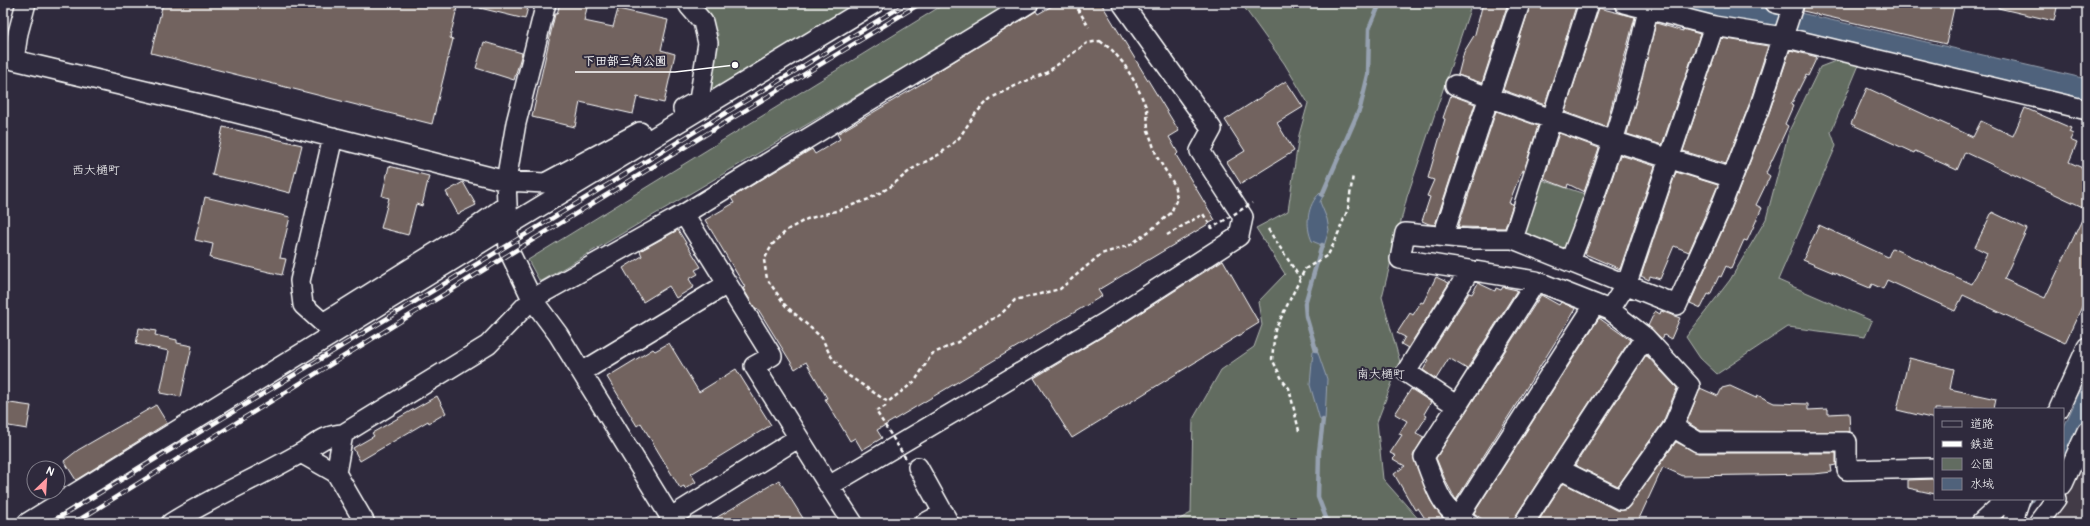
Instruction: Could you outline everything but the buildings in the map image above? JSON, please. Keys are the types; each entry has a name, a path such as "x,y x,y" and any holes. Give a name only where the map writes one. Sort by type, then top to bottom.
{"street":[{"path":"26,3 18,34 14,60 506,180 545,183 699,100 708,43 703,22 689,6 690,3"},
{"path":"546,3 516,123 506,180 509,251 532,299 558,334 672,520 798,438"},
{"path":"27,523 508,226 875,3"},
{"path":"172,523 204,503 301,453 315,442 334,434 343,434 488,345 532,299 684,214 1029,3"},
{"path":"829,486 1106,322 1239,236 1243,217 1200,151 1212,129 1122,3"},
{"path":"1443,236 1520,3"},
{"path":"1513,238 1553,120 1589,3"},
{"path":"1624,3 1714,26 1783,37 2087,110"},
{"path":"1559,469 1621,500 1673,427 1690,386 1645,337 1602,307 1536,281 1400,259 1405,233 1471,239 1513,238 1677,304 1718,214 1759,109 1783,37 1787,4"},
{"path":"1570,261 1593,205 1613,141 1634,72 1648,10"},
{"path":"1536,281 1424,457 1443,504 1464,521 1602,307 1627,283 1671,158 1714,26"},
{"path":"1455,85 1613,141 1732,178"},
{"path":"333,137 300,281 303,305 323,323 478,226 507,205"},
{"path":"684,214 772,356 754,366 798,438 854,523"},
{"path":"1457,406 1406,372 1470,270"},
{"path":"582,372 726,284"},
{"path":"1524,523 1645,337"},
{"path":"2059,408 2087,348"},
{"path":"1673,427 1698,442 1847,442 1847,470 1934,468"},
{"path":"2064,482 2087,431"},
{"path":"336,473 343,434"},
{"path":"301,453 336,473 362,521"},
{"path":"913,465 946,518 924,523"},
{"path":"1981,523 2006,500"},
{"path":"2012,523 2020,500"},
{"path":"2038,523 2055,500"}],"path":[{"path":"1074,3 1089,27"},
{"path":"1100,41 1112,50 1124,64 1136,84 1147,109 1148,130 1157,157 1174,184 1177,198 1171,213 1130,245 1101,254 1060,289 1015,300 1001,314 975,329 958,342 932,354 916,381 888,402 846,374 830,355 822,338 785,305 767,279 764,260 772,245 787,230 806,219 836,211 869,198 890,187 912,169 940,154 959,138 975,114 991,98 1021,83 1046,73 1086,43 1100,41"},
{"path":"1298,431 1289,388 1283,381 1272,359 1275,330 1305,268 1328,255 1339,233 1348,209 1353,176"},
{"path":"1167,235 1203,214 1212,228 1252,203"},
{"path":"1268,229 1300,278"},
{"path":"886,406 876,411 913,465"}],"shaded area":[{"path":"2087,444 2087,523 2049,523 2060,500 2064,500 2064,492"}],"green space":[{"path":"701,3 858,3 706,96 718,34"},
{"path":"946,3 1013,3 540,282 528,260"},
{"path":"1241,3 1472,3 1407,197 1382,297 1400,362 1377,422 1383,479 1422,523 1172,523 1191,513 1193,419 1221,370 1254,347 1262,325 1258,302 1285,274 1256,228 1288,211 1299,135 1308,103 1284,63"},
{"path":"1838,60 1859,65 1831,132 1836,146 1778,280 1872,321 1865,337 1788,327 1717,374 1700,358 1686,337 1730,280 1766,219 1789,131 1820,67"},
{"path":"1539,179 1588,195 1565,249 1539,240 1527,239 1522,231"}],"water":[{"path":"1647,3 1736,3 1805,14 2087,79 2087,101"},
{"path":"1320,193 1323,196 1320,202 1327,219 1329,230 1324,246 1312,241 1308,229 1308,216 1312,203"},
{"path":"1317,350 1327,379 1325,420 1320,420 1310,385 1313,351"},
{"path":"2087,375 2087,421 2064,469 2064,427"}],"waterway":[{"path":"1322,195 1360,108 1368,75 1369,29 1380,3"},
{"path":"1316,350 1306,316 1305,304 1322,245"},
{"path":"1323,420 1319,452 1318,497 1328,523"},
{"path":"2026,507 2031,500"}],"railway":[{"path":"50,523 907,3"},
{"path":"74,523 477,274 921,3"}],"place":[{"name":"下田部三角公園","path":"735,65"}],"district":[{"name":"西大樋町","path":"96,170"},
{"name":"南大樋町","path":"1381,374"}]}
